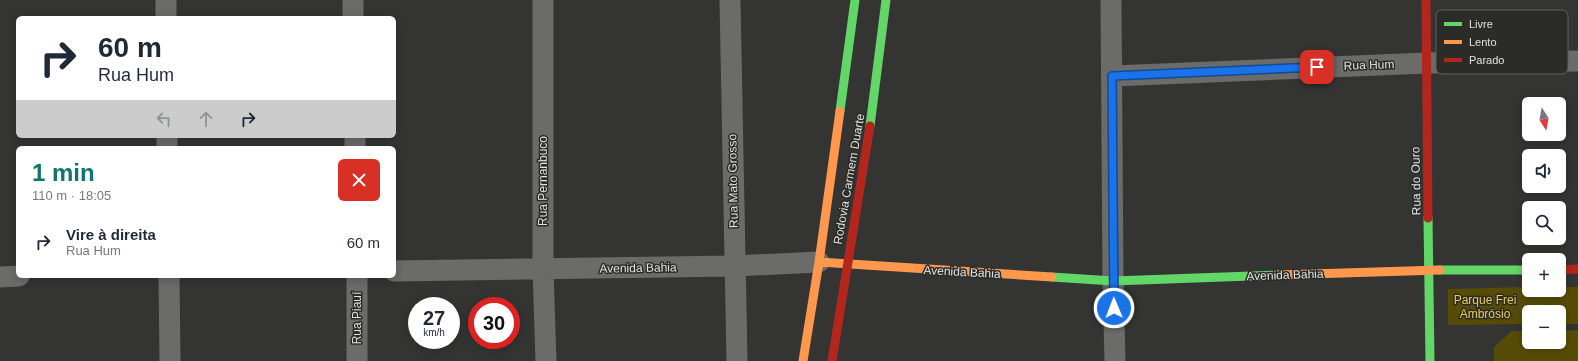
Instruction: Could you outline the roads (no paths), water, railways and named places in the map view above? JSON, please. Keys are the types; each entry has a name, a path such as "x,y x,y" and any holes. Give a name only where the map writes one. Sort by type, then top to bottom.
{"street":[{"path":"166,0 166,16"},
{"path":"353,0 353,16"},
{"name":"Rua Pernanbuco","path":"543,0 543,270 546,361"},
{"name":"Rua Mato Grosso","path":"730,0 737,361"},
{"name":"Rodovia Carmem Duarte","path":"803,361 819,262 855,0"},
{"name":"Rodovia Carmem Duarte","path":"832,361 873,109 886,0"},
{"path":"1111,0 1115,361"},
{"name":"Rua do Ouro","path":"1426,0 1430,361"},
{"name":"Rua Hum","path":"1568,61 1578,61"},
{"name":"Rua Hum","path":"1112,76 1436,63"},
{"name":"Avenida Bahia","path":"396,271 734,266 819,262 1113,281 1429,270 1522,270"},
{"path":"1566,270 1578,269"},
{"path":"0,277 16,276"},
{"path":"169,278 170,361"},
{"name":"Rua Piauí","path":"357,278 357,361"}],"park label":[{"name":"Parque Frei Ambrósio","path":"1485,307"}]}
